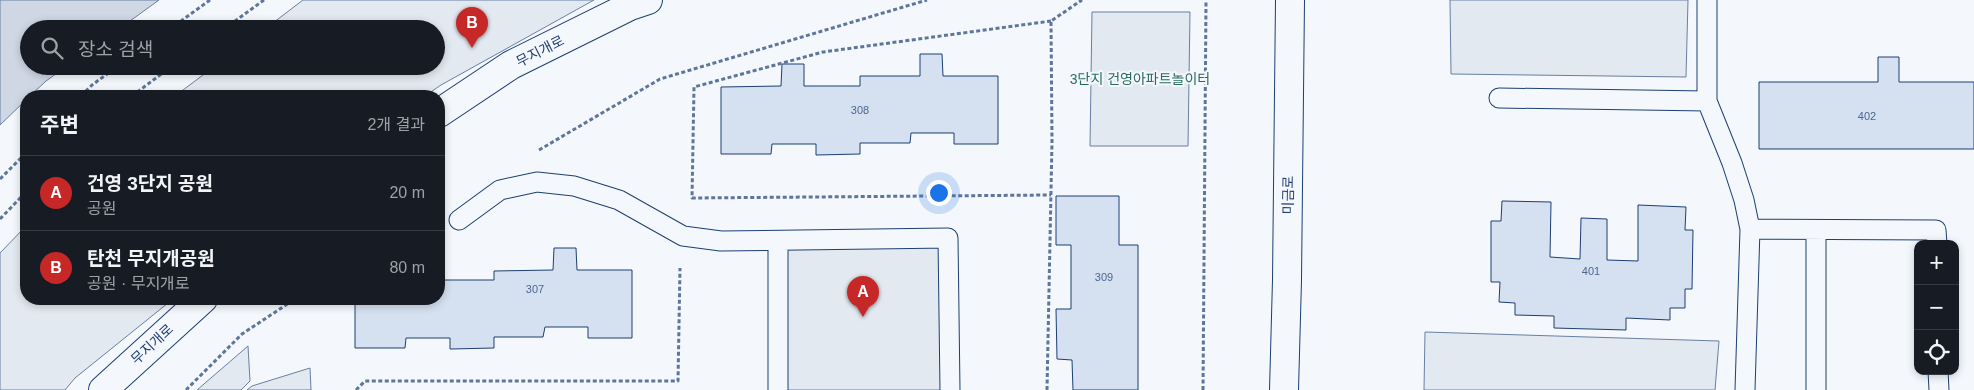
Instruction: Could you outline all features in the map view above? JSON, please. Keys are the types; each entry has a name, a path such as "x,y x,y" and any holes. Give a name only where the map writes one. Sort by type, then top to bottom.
{"main road":[{"name":"무지개로","path":"445,109 511,65 630,6 648,0"},
{"name":"미금로","path":"1284,390 1290,0"},
{"name":"무지개로","path":"102,390 196,305"}],"lane":[{"path":"1706,0 1706,100 1732,163 1744,200 1750,229 1745,390"},
{"path":"1499,98 1706,100"},
{"path":"459,220 500,190 537,182 574,186 619,200 683,236 721,241 948,238 950,390"},
{"path":"1750,229 1936,230 1937,240"},
{"path":"1816,230 1816,390"},
{"path":"778,241 778,390"},
{"path":"1938,375 1939,390"}],"path":[{"path":"182,20 210,0"},
{"path":"236,20 264,0"},
{"path":"532,153 660,79 927,0"},
{"path":"1051,195 692,198 694,87 823,52 1051,22 1082,0"},
{"path":"1203,390 1206,0"},
{"path":"1047,390 1051,195 1051,22"},
{"path":"87,90 106,75"},
{"path":"140,90 160,75"},
{"path":"0,179 20,159"},
{"path":"0,219 20,198"},
{"path":"356,390 365,381 678,381 680,261"},
{"path":"186,390 242,334 286,305"}],"green space":[{"path":"303,0 594,0 434,90 183,90 203,75 445,75 445,20 277,20"},
{"path":"1450,0 1688,0 1686,77 1451,74"},
{"name":"3단지 건영아파트놀이터","path":"1092,12 1190,12 1188,146 1090,146"},
{"path":"20,232 20,305 166,305 75,378 65,390 0,390 0,253"},
{"path":"941,243 944,390 783,390 784,245"},
{"path":"1425,332 1719,341 1715,390 1424,390"},
{"path":"248,346 250,381 241,390 197,390"},
{"path":"310,368 311,390 247,390 252,386"}],"shaded area":[{"path":"0,0 159,0 131,20 20,20 20,75 54,75 36,90 20,90 20,106 0,125"}],"building":[{"path":"920,54 942,54 943,76 998,76 998,144 954,144 954,133 911,133 910,143 860,143 860,154 816,155 816,144 772,144 771,154 721,154 721,87 781,86 782,64 804,64 804,86 860,86 860,76 920,76"},
{"path":"1878,57 1899,57 1899,82 1974,82 1974,149 1759,149 1759,82 1878,82"},
{"path":"1056,196 1119,196 1119,245 1138,245 1138,390 1073,390 1072,360 1057,359 1056,309 1071,309 1071,245 1056,245"},
{"path":"1502,201 1551,202 1550,257 1580,259 1581,218 1607,219 1607,260 1638,261 1638,205 1686,207 1685,230 1693,230 1692,289 1685,289 1685,308 1670,308 1670,320 1626,318 1626,330 1554,328 1554,316 1515,315 1515,303 1499,302 1500,282 1491,282 1491,221 1501,221"},
{"path":"554,248 576,248 577,270 632,270 632,338 588,338 588,327 545,327 543,337 494,337 494,348 450,349 450,338 406,338 405,348 355,348 355,305 445,305 445,280 494,280 494,271 553,270"}],"place":[{"name":"탄천 무지개공원","path":"472,48"},
{"name":"건영 3단지 공원","path":"863,317"}]}
